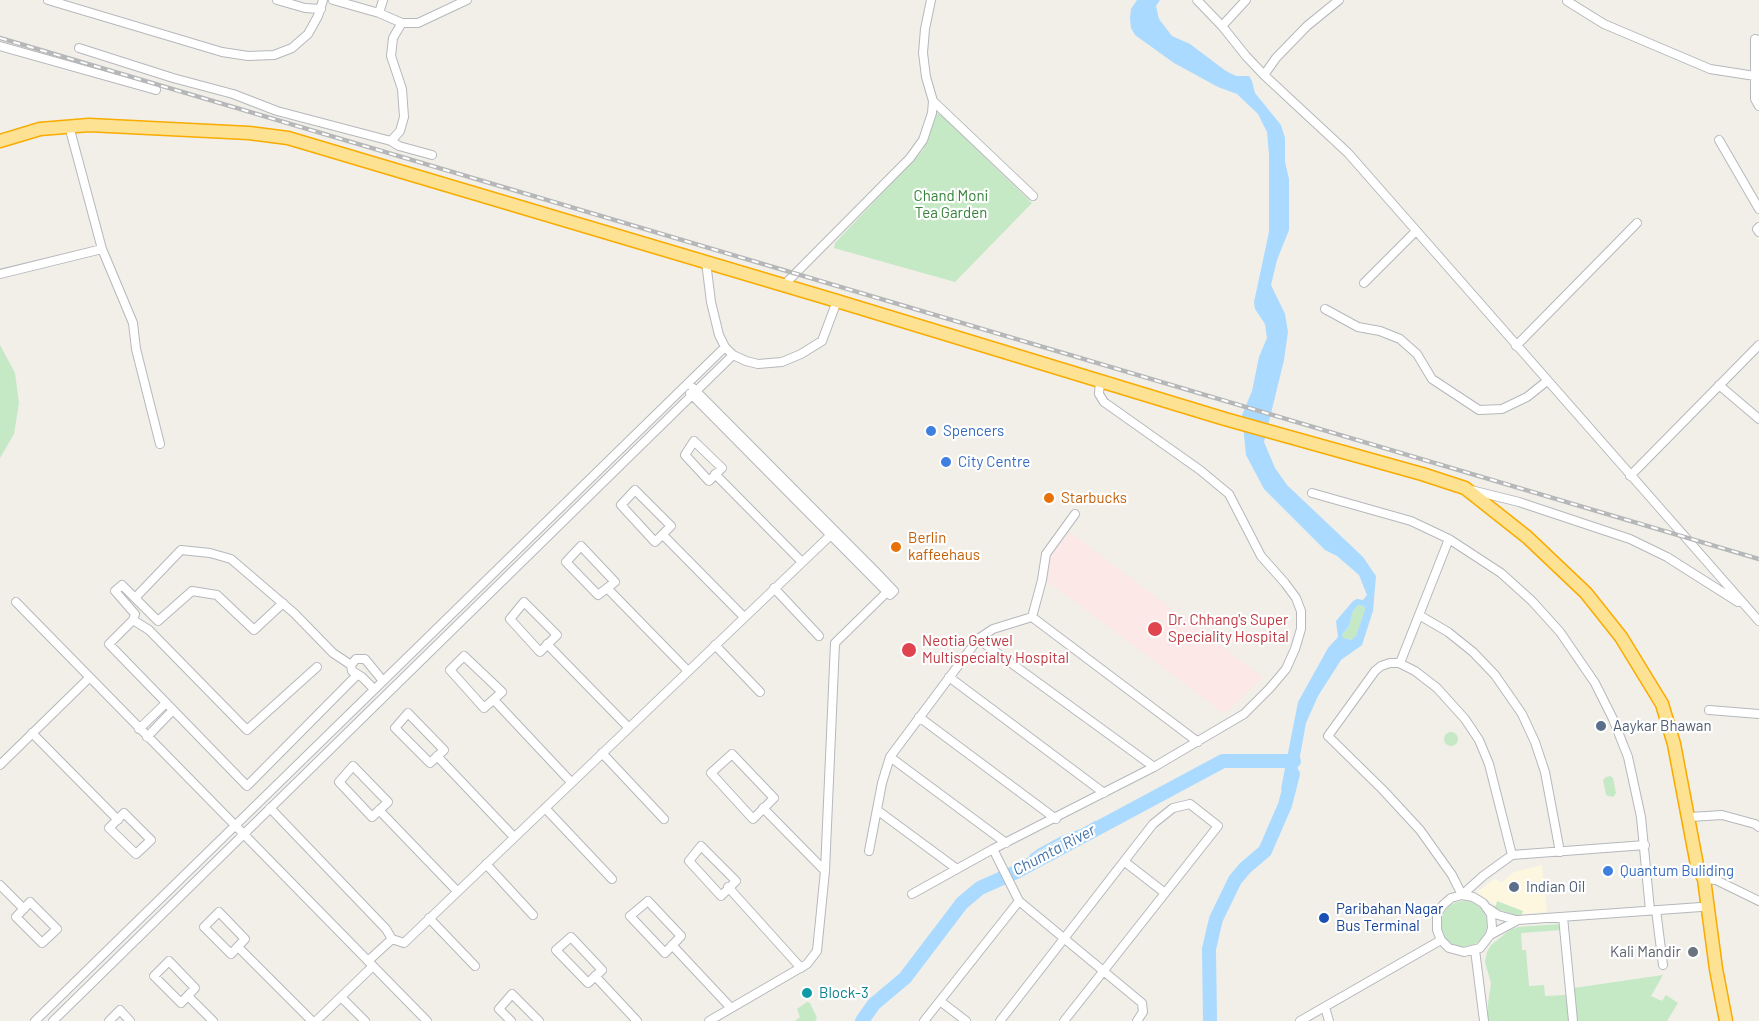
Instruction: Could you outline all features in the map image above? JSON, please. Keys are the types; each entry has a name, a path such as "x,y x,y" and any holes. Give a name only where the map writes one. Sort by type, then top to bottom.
{"highway":[{"path":"1,138 40,129 89,125 249,133 288,138 1225,419 1465,488 1501,514 1586,593 1621,637 1662,704 1674,744 1690,817 1697,864 1704,879 1716,969 1726,1021"},
{"path":"1697,864 1695,873 1719,1021"}],"street":[{"path":"48,0 222,52 248,56 274,55 292,48 308,34 321,9 323,0"},
{"path":"277,0 304,8 321,9"},
{"path":"314,0 321,9"},
{"path":"333,0 379,13 402,23 418,23 467,0"},
{"path":"379,13 383,0"},
{"path":"448,9 451,0"},
{"path":"784,285 915,153 926,134 933,101 926,77 923,53 925,28 932,0"},
{"path":"1197,0 1264,75 1348,153 1759,621"},
{"path":"1222,26 1246,0"},
{"path":"1264,75 1307,26 1338,0"},
{"path":"1567,1 1604,24 1710,69 1755,76"},
{"path":"391,141 400,131 404,117 402,89 391,56 393,38 402,23"},
{"path":"1758,101 1755,39 1759,40"},
{"path":"0,46 156,90"},
{"path":"79,48 173,78 233,94 277,111 391,141 399,146 432,155"},
{"path":"933,101 1033,196"},
{"path":"69,126 102,249 133,323 136,349 160,444"},
{"path":"1719,140 1759,209"},
{"path":"1516,346 1637,223"},
{"path":"1759,227 1756,229 1759,232"},
{"path":"1364,283 1416,231"},
{"path":"0,274 102,249"},
{"path":"706,262 715,321 725,347 733,355 758,364 793,359 822,341 837,301"},
{"path":"1324,309 1358,327 1380,331 1400,339 1417,354 1432,379 1479,410 1502,409 1527,397 1547,381"},
{"path":"1630,476 1759,345"},
{"path":"35,1021 725,347"},
{"path":"53,1021 733,355"},
{"path":"912,894 993,849 1056,819 1154,767 1244,714 1281,675 1295,649 1301,629 1301,611 1296,598 1260,556 1229,494 1200,470 1104,402 1099,394 1101,380"},
{"path":"686,385 894,591 890,595 887,592 835,643 825,871 818,948 813,958 801,968 709,1021"},
{"path":"1719,385 1759,419"},
{"path":"694,441 722,468 715,474 708,481 685,455 694,441"},
{"path":"715,474 802,562"},
{"path":"1465,488 1519,502 1630,539 1667,557 1747,607"},
{"path":"634,490 671,526 663,535 655,542 621,505 634,490"},
{"path":"1312,493 1411,520 1449,539 1484,561 1532,601 1560,632 1584,666 1613,719 1628,758 1638,797 1653,910 1663,964"},
{"path":"1032,617 1046,554 1076,514"},
{"path":"270,808 386,929 392,939 404,943 833,533"},
{"path":"663,535 744,617"},
{"path":"1400,663 1449,539"},
{"path":"581,546 615,582 607,588 598,595 566,562 581,546"},
{"path":"135,598 181,550 210,553 231,559 283,603 333,653 351,665 352,671 374,689"},
{"path":"283,603 254,630 217,595 192,591 158,621 122,585 115,591 135,614 133,620 109,644 247,786 357,675"},
{"path":"607,588 688,671"},
{"path":"774,588 819,636"},
{"path":"16,602 427,1021"},
{"path":"524,602 557,634 547,644 540,652 510,619 524,602"},
{"path":"1419,615 1448,632 1473,652 1500,681 1522,714 1545,772 1560,852"},
{"path":"1032,617 1198,742"},
{"path":"869,851 882,783 891,757 978,639 993,628 1032,617"},
{"path":"133,620 149,630 247,730 317,667"},
{"path":"978,639 1154,767"},
{"path":"547,644 629,728"},
{"path":"715,645 760,692"},
{"path":"464,656 502,692 494,700 484,708 450,669 464,656"},
{"path":"351,665 356,659 365,659 383,681"},
{"path":"1462,895 1452,875 1420,830 1328,736 1378,668 1389,663 1400,663 1415,671 1457,708 1473,729 1494,776 1512,855"},
{"path":"949,677 1104,793"},
{"path":"0,765 89,678"},
{"path":"494,700 571,782"},
{"path":"140,729 166,703"},
{"path":"147,737 173,710"},
{"path":"1708,710 1759,714"},
{"path":"408,713 444,750 437,756 430,763 395,728 408,713"},
{"path":"919,717 1056,819"},
{"path":"32,733 118,820"},
{"path":"602,753 664,819"},
{"path":"732,754 774,798 763,808 753,819 711,773 732,754"},
{"path":"437,756 514,837"},
{"path":"891,757 1006,843"},
{"path":"353,766 388,802 379,810 372,817 339,782 353,766"},
{"path":"1000,1021 1153,824 1166,812 1180,805 1190,804 1218,826 1064,1021"},
{"path":"545,808 612,879"},
{"path":"763,808 825,871"},
{"path":"379,810 458,891"},
{"path":"877,810 957,869"},
{"path":"124,813 151,840 136,854 110,828 118,820 124,813"},
{"path":"1690,817 1722,815 1759,827"},
{"path":"1487,907 1492,921 1490,935 1484,944 1475,950 1459,951 1449,948 1441,940 1437,930 1437,914 1447,901 1462,895 1512,855 1645,845"},
{"path":"701,846 736,881 728,887 721,896 689,861 701,846"},
{"path":"993,849 1019,901 1142,1003 1143,1012 1137,1021"},
{"path":"1125,862 1165,893"},
{"path":"486,864 533,915"},
{"path":"1704,879 1716,880 1759,901"},
{"path":"0,885 24,909"},
{"path":"728,887 801,968"},
{"path":"1462,895 1476,898 1498,915 1518,920 1701,907"},
{"path":"648,901 681,936 672,945 665,953 630,916 648,901"},
{"path":"924,1021 1019,901"},
{"path":"30,902 57,929 42,944 16,917 24,909 30,902"},
{"path":"219,912 245,939 238,947 231,954 204,927 219,912"},
{"path":"1563,917 1574,1021"},
{"path":"429,918 475,966"},
{"path":"1490,935 1518,920"},
{"path":"571,938 602,970 595,976 588,983 556,951 571,938"},
{"path":"238,947 314,1021 341,997 392,939"},
{"path":"1300,1021 1441,940"},
{"path":"672,945 731,1008"},
{"path":"1475,950 1484,1021"},
{"path":"169,961 195,988 188,996 181,1003 154,976 169,961"},
{"path":"595,976 637,1021"},
{"path":"511,1021 499,1009 512,994 539,1021"},
{"path":"188,996 213,1021"},
{"path":"341,997 365,1021"},
{"path":"940,1001 966,1021"},
{"path":"1325,1007 1329,1021"},
{"path":"109,1021 120,1010 130,1021"}],"shaded area":[{"name":"Dr. Chhang's Super Speciality Hospital","path":"1070,532 1263,677 1225,714 1047,581 1051,554"},
{"name":"Indian Oil","path":"1542,865 1547,912 1521,914 1498,907 1477,892 1494,879 1502,882 1514,872"}],"green space":[{"name":"Chand Moni Tea Garden","path":"937,113 1032,203 955,282 834,248 835,243 923,150"},
{"path":"0,345 15,373 19,403 14,434 0,458"},
{"path":"1358,605 1364,606 1365,609 1356,636 1351,640 1343,638 1341,637 1349,626 1353,611"},
{"path":"1448,732 1454,732 1458,739 1454,746 1448,746 1444,742 1444,736"},
{"path":"1610,776 1613,778 1616,793 1613,797 1606,795 1603,780"},
{"path":"1464,901 1473,902 1480,908 1486,915 1486,933 1480,940 1473,946 1464,947 1455,946 1448,940 1442,933 1441,924 1442,915 1448,908 1455,902"},
{"path":"1497,901 1523,911 1521,917 1495,908"},
{"path":"1560,924 1561,930 1521,933 1522,950 1526,950 1529,986 1544,985 1545,996 1566,995 1569,1021 1488,1021 1491,983 1485,962 1491,945 1510,930 1518,927"},
{"path":"1663,975 1651,996 1662,1001 1666,995 1678,1003 1667,1021 1576,1021 1574,988"},
{"path":"807,1002 810,1003 817,1018 815,1021 795,1021 800,1017 797,1009"}],"water":[{"path":"1137,0 1160,0 1156,6 1159,19 1172,36 1190,44 1226,71 1236,76 1249,76 1255,93 1281,125 1285,138 1285,162 1289,179 1289,230 1277,260 1271,285 1285,314 1288,332 1284,360 1264,442 1275,468 1287,485 1363,557 1376,576 1373,611 1362,645 1341,660 1318,696 1306,723 1293,794 1281,789 1298,702 1328,648 1338,637 1336,621 1353,601 1363,600 1367,595 1359,575 1337,556 1325,550 1264,489 1246,455 1242,415 1252,391 1259,357 1267,338 1265,324 1255,309 1254,302 1269,232 1267,132 1258,114 1237,94 1218,87 1174,63 1135,35 1131,28 1131,9","holes":["1358,605 1364,606 1356,636 1351,640 1343,638 1342,635 1349,626 1353,611"]}],"waterway":[{"name":"Chumta River","path":"862,1021 874,1004 905,978 962,903 980,888 1016,872 1223,761 1294,761"},
{"path":"1210,1021 1209,949 1216,919 1235,880 1265,851 1285,805 1293,774"},
{"path":"1024,866 1031,855 1062,837 1095,822 1107,824"}],"railway":[{"path":"0,38 1759,559"}],"place":[{"name":"Spencers","path":"931,431"},
{"name":"City Centre","path":"946,462"},
{"name":"Starbucks","path":"1049,498"},
{"name":"Berlin kaffeehaus","path":"896,547"},
{"name":"Dr. Chhang's Super Speciality Hospital","path":"1155,629"},
{"name":"Neotia Getwel Multispecialty Hospital","path":"909,650"},
{"name":"Aaykar Bhawan","path":"1601,726"},
{"name":"Quantum Buliding","path":"1608,871"},
{"name":"Indian Oil","path":"1514,887"},
{"name":"Paribahan Nagar Bus Terminal","path":"1324,918"},
{"name":"Kali Mandir","path":"1693,952"},
{"name":"Block-3","path":"807,993"}]}
